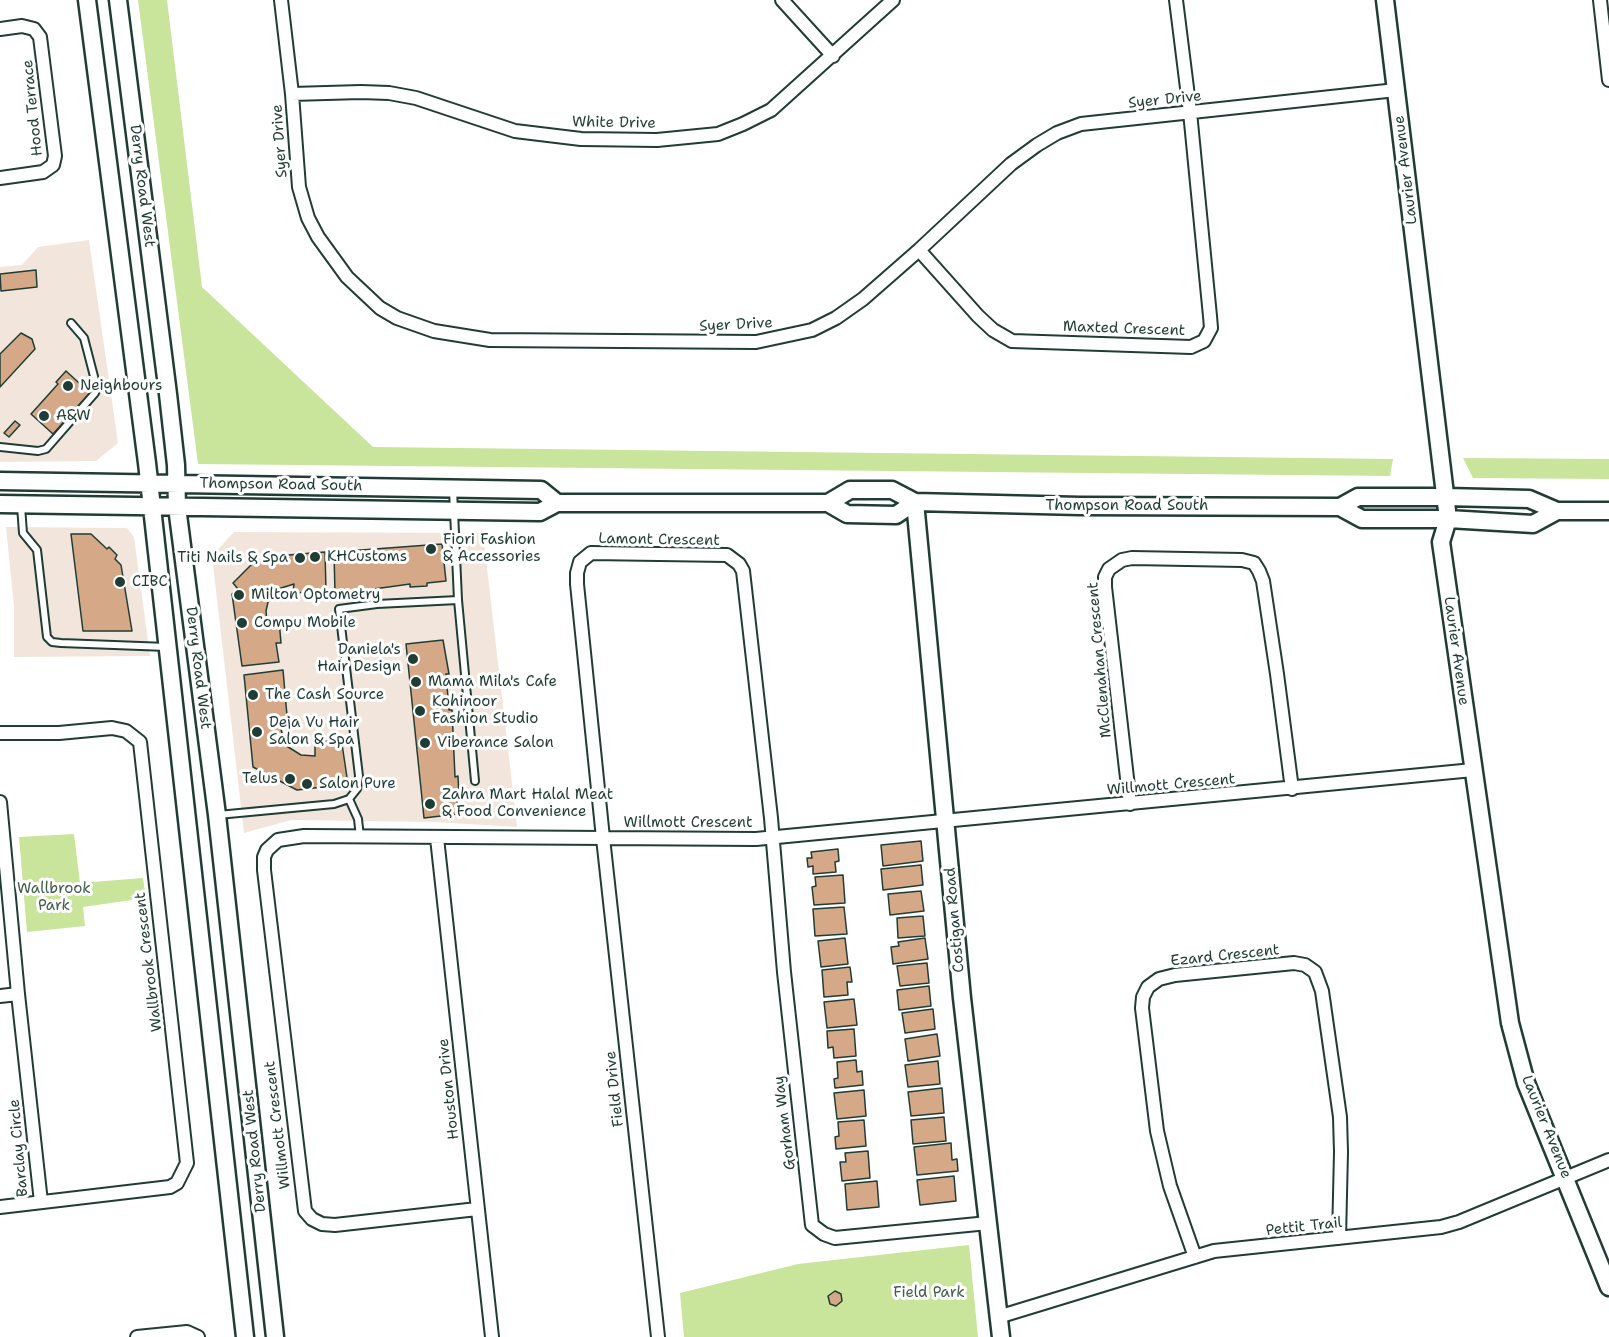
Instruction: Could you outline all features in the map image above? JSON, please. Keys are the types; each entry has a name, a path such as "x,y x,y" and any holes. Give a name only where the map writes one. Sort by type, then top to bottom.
{"main road":[{"name":"Derry Road West","path":"87,0 149,482 245,1337"},
{"name":"Derry Road West","path":"118,0 168,394 177,483 177,507 217,815 275,1337"},
{"name":"Laurier Avenue","path":"1385,0 1446,497 1448,519 1441,542 1510,1023 1526,1083 1609,1287"},
{"name":"Thompson Road South","path":"0,481 541,490 557,503"},
{"name":"Thompson Road South","path":"828,503 850,490 892,490 915,502 1080,506 1340,507 1362,519 1448,519 1533,524 1557,511"},
{"name":"Thompson Road South","path":"1340,507 1358,497 1446,497 1529,499 1557,511 1609,511"},
{"name":"Thompson Road South","path":"0,504 540,512 557,503 828,503 847,514 896,515 915,502"},
{"name":"Costigan Road","path":"915,502 961,986 1001,1337"}],"street":[{"name":"Syer Drive","path":"281,0 292,94 299,187 308,218 318,237 347,277 380,308 397,318 434,331 490,340 722,343 772,340 812,330 836,318 863,298 919,250 1011,164 1057,133 1081,124 1396,90"},
{"path":"782,0 833,56"},
{"name":"White Drive","path":"292,94 389,93 416,98 515,131 580,139 657,140 718,134 771,110 893,0"},
{"path":"1176,0 1190,112"},
{"path":"1600,0 1609,80"},
{"name":"Hood Terrace","path":"0,29 22,26 34,29 40,37 55,156 53,165 43,172 0,178"},
{"name":"Maxted Crescent","path":"919,250 993,330 1012,341 1191,347 1198,345 1204,341 1211,328 1190,112"},
{"name":"Lamont Crescent","path":"603,838 577,584 580,561 591,553 727,555 739,564 743,571 772,838"},
{"name":"McClenahan Crescent","path":"1130,804 1105,577 1109,569 1122,560 1132,558 1242,560 1254,563 1260,571 1292,789"},
{"name":"Wallbrook Crescent","path":"0,733 59,733 112,728 126,731 140,742 187,1163 177,1184 170,1187 41,1202"},
{"name":"Willmott Crescent","path":"477,1209 335,1225 322,1224 312,1219 305,1211 264,857 271,845 288,837 772,838 1473,770"},
{"name":"Barclay Circle","path":"0,802 2,850 41,1202 0,1207"},
{"name":"Houston Drive","path":"437,838 492,1337"},
{"name":"Field Drive","path":"603,838 658,1337"},
{"name":"Gorham Way","path":"772,838 784,972 812,1225 824,1234 835,1238 988,1223"},
{"name":"Ezard Crescent","path":"1195,1257 1170,1186 1157,1131 1142,1008 1143,997 1148,987 1160,979 1175,975 1293,963 1305,965 1315,972 1322,991 1340,1117 1339,1238"},
{"path":"0,996 18,994"},
{"name":"Pettit Trail","path":"998,1317 1214,1251 1441,1227 1459,1222 1609,1160"},
{"path":"137,1337 187,1332 198,1337"}],"lane":[{"path":"0,447 38,451 46,448 98,388 84,338 71,323"},
{"path":"453,489 458,600 475,781"},
{"path":"21,505 23,533 37,550 47,637 52,642 168,647"},
{"path":"217,815 334,804 349,799 357,789 359,776 339,609 377,604 458,600"},
{"path":"349,799 358,819 360,837"}],"shaded area":[{"path":"89,240 118,443 96,461 0,462 0,267 22,265 38,247"},
{"path":"6,527 127,528 134,537 150,656 14,657 14,606"},
{"path":"234,532 483,533 517,827 434,822 291,820 244,833 212,556"}],"green space":[{"path":"138,0 167,0 202,287 373,447 1393,459 1390,476 198,464"},
{"path":"1463,458 1609,459 1609,479 1473,478"},
{"name":"Wallbrook Park","path":"74,834 80,883 143,878 146,898 83,907 85,926 27,932 19,837"},
{"name":"Field Park","path":"969,1245 978,1337 684,1337 680,1293 798,1264"}],"building":[{"path":"36,270 37,287 1,291 0,274"},
{"path":"21,333 32,339 35,349 0,387 0,354"},
{"path":"66,371 90,393 53,434 31,414 58,384 56,382"},
{"path":"15,421 20,425 9,437 4,433"},
{"path":"71,534 91,534 117,555 115,559 121,565 132,631 83,631"},
{"path":"442,544 446,581 427,583 427,586 410,587 410,584 374,589 374,592 355,595 355,592 335,594 334,552"},
{"path":"325,552 326,591 293,593 294,584 278,589 268,602 267,622 279,620 281,643 276,643 279,662 242,666 232,594 238,589 233,583 254,562 257,565 264,557"},
{"path":"443,640 449,674 446,674 449,710 452,710 455,777 458,776 458,814 424,818 406,644"},
{"path":"283,670 288,727 281,729 285,745 301,755 315,756 315,743 335,740 336,745 342,744 348,784 297,790 253,767 244,675"},
{"path":"921,841 923,861 883,866 881,845"},
{"path":"838,849 839,861 835,862 836,872 813,874 813,866 808,867 807,858 812,858 811,852"},
{"path":"921,865 923,885 883,890 881,869"},
{"path":"843,875 845,903 814,905 812,887 816,886 815,877"},
{"path":"921,891 924,911 890,915 888,894"},
{"path":"844,907 847,934 815,936 813,909"},
{"path":"923,916 925,936 898,938 897,918"},
{"path":"845,938 848,964 821,967 818,941"},
{"path":"925,938 928,959 893,964 891,947 899,946 898,942"},
{"path":"927,963 929,983 900,986 897,966"},
{"path":"850,967 852,982 847,982 848,995 824,997 822,970"},
{"path":"929,986 931,1006 899,1010 897,990"},
{"path":"854,999 857,1025 827,1028 824,1002"},
{"path":"933,1009 935,1029 905,1033 902,1013"},
{"path":"854,1029 856,1056 834,1058 833,1047 828,1048 827,1031"},
{"path":"937,1034 940,1056 908,1061 905,1039"},
{"path":"856,1060 857,1072 862,1071 863,1085 835,1088 834,1079 838,1078 837,1062"},
{"path":"938,1061 940,1084 908,1087 905,1065"},
{"path":"942,1088 944,1113 911,1116 908,1092"},
{"path":"864,1090 866,1116 837,1119 834,1093"},
{"path":"944,1117 946,1141 913,1144 911,1120"},
{"path":"864,1120 866,1146 836,1149 835,1137 839,1136 838,1122"},
{"path":"951,1143 952,1160 957,1159 958,1171 917,1175 914,1147"},
{"path":"868,1151 870,1178 842,1181 840,1162 846,1162 845,1153"},
{"path":"954,1176 956,1201 920,1205 917,1180"},
{"path":"877,1181 879,1207 847,1210 845,1184"},
{"path":"835,1291 841,1294 842,1301 836,1306 830,1304 828,1296"}],"place":[{"name":"Neighbours","path":"68,386"},
{"name":"A&W","path":"44,416"},
{"name":"Fiori Fashion & Accessories","path":"431,549"},
{"name":"KHCustoms","path":"315,557"},
{"name":"Titi Nails & Spa","path":"300,558"},
{"name":"CIBC","path":"120,582"},
{"name":"Milton Optometry","path":"239,595"},
{"name":"Compu Mobile","path":"242,623"},
{"name":"Daniela's Hair Design","path":"413,659"},
{"name":"Mama Mila's Cafe","path":"416,682"},
{"name":"The Cash Source","path":"253,695"},
{"name":"Kohinoor Fashion Studio","path":"420,711"},
{"name":"Deja Vu Hair Salon & Spa","path":"257,732"},
{"name":"Viberance Salon","path":"425,743"},
{"name":"Telus","path":"290,779"},
{"name":"Salon Pure","path":"307,784"},
{"name":"Zahra Mart Halal Meat & Food Convenience","path":"430,804"}]}
